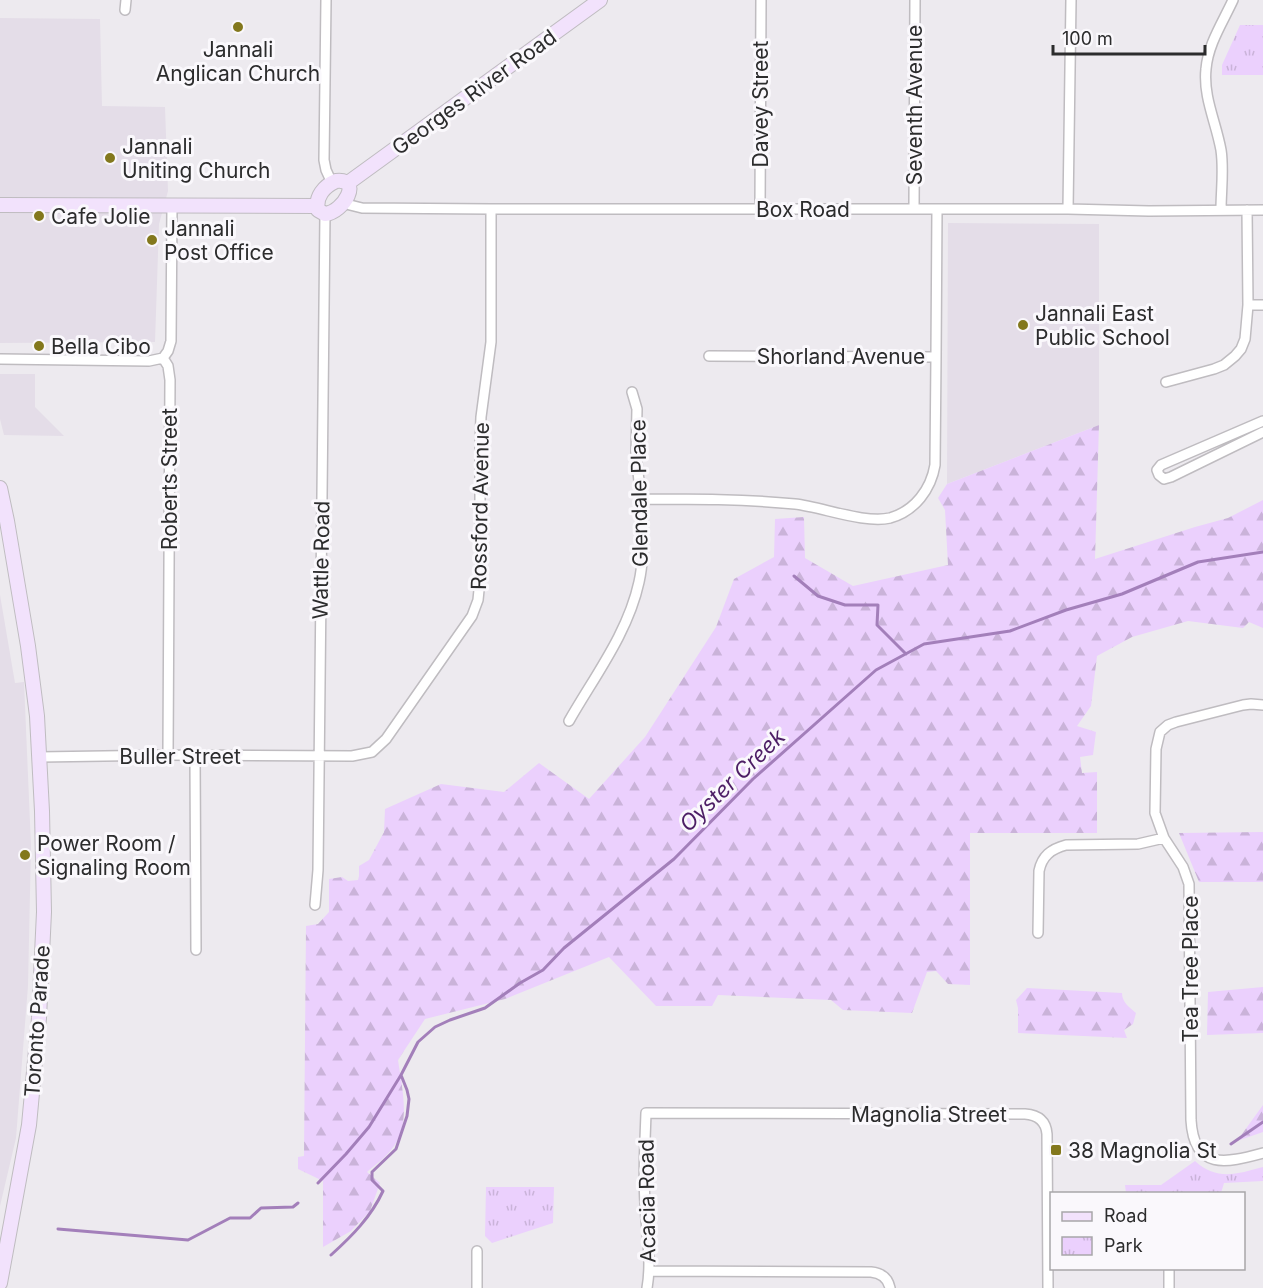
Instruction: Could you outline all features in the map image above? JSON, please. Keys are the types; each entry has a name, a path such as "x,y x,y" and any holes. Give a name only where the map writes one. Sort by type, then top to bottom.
{"street":[{"path":"326,0 324,160 332,183"},
{"name":"Georges River Road","path":"348,183 600,0"},
{"name":"Davey Street","path":"760,209 761,0"},
{"name":"Seventh Avenue","path":"914,209 915,0"},
{"path":"1068,208 1071,0"},
{"path":"1221,210 1222,158 1207,99 1205,78 1211,48 1233,0"},
{"path":"0,205 172,206 321,210 333,213 345,201 349,190 348,183 340,181 332,183 320,194 318,198 321,210"},
{"name":"Box Road","path":"345,201 362,208 1263,210"},
{"name":"Roberts Street","path":"168,755 170,380 168,366 163,358 171,342 172,206"},
{"name":"Rossford Avenue","path":"319,756 362,755 380,746 472,616 478,600 481,417 491,342 491,209"},
{"name":"Shorland Avenue","path":"709,356 936,357 937,209"},
{"name":"Wattle Road","path":"315,905 318,870 319,756 321,210"},
{"path":"1166,382 1224,365 1241,348 1245,339 1248,305 1247,210"},
{"path":"1248,305 1263,305"},
{"path":"643,499 729,500 785,504 874,519 897,515 921,498 933,475 936,357"},
{"path":"0,359 149,361 163,358"},
{"name":"Glendale Place","path":"569,721 617,641 636,594 641,565 643,499 636,454 638,409 632,392"},
{"path":"1263,421 1161,465 1157,470 1158,475 1164,479 1171,477 1263,432"},
{"name":"Toronto Parade","path":"0,488 33,679 40,757 44,860 39,1018 29,1125 0,1283"},
{"name":"Tea Tree Place","path":"1263,705 1240,706 1161,727 1156,749 1155,807 1156,819 1164,838 1183,867 1190,890 1191,1120 1194,1138 1204,1153 1220,1161 1232,1161 1263,1153"},
{"path":"195,756 196,950"},
{"name":"Buller Street","path":"40,757 319,756"},
{"path":"1038,933 1039,871 1041,861 1047,854 1065,845 1138,844 1164,838"},
{"name":"Acacia Road","path":"646,1113 645,1203 649,1271 647,1288"},
{"name":"Magnolia Street","path":"646,1113 1025,1114 1038,1117 1044,1123 1047,1134 1048,1288"},
{"path":"477,1251 477,1288"},
{"path":"1169,1270 1169,1288"},
{"path":"649,1271 871,1272 883,1276 890,1288"}],"shaded area":[{"path":"0,18 100,19 102,106 165,107 168,191 159,224 155,342 0,343"},
{"name":"Jannali East Public School","path":"948,223 1099,224 1099,425 947,484"},
{"path":"0,374 35,374 35,407 64,436 4,435 0,419"},
{"path":"0,595 15,683 24,682 31,846 28,986 16,1138 0,1206"}],"green space":[{"path":"1240,25 1263,25 1263,75 1222,75 1222,65"},
{"path":"1099,425 1095,559 1228,518 1263,500 1263,628 1249,622 1243,628 1188,621 1132,637 1097,656 1091,706 1077,726 1096,732 1093,755 1080,757 1082,773 1097,772 1097,833 970,833 970,985 948,984 936,971 927,972 912,1013 843,1010 831,1000 718,995 712,1006 656,1006 609,957 505,999 425,1019 398,1060 404,1106 402,1129 391,1150 367,1172 380,1183 370,1211 351,1231 323,1247 323,1181 298,1169 298,1157 304,1156 306,926 318,924 329,912 329,879 342,877 348,881 358,880 359,866 369,860 384,832 385,809 441,784 504,792 539,763 589,799 645,737 716,627 734,579 774,557 775,519 804,517 805,558 853,586 948,565 945,510 938,498 947,484"},
{"path":"1263,832 1263,882 1199,882 1179,833"},
{"path":"1263,987 1263,1033 1207,1035 1208,992"},
{"path":"1027,988 1122,993 1125,1002 1136,1013 1133,1024 1124,1030 1127,1038 1018,1033 1016,1000"},
{"path":"1263,1105 1263,1132 1237,1141"},
{"path":"1195,1161 1219,1174 1263,1167 1263,1181 1224,1183 1221,1192 1126,1192 1125,1185 1161,1185"},
{"path":"486,1187 554,1187 553,1223 492,1243 485,1236"}],"waterway":[{"name":"Oyster Creek","path":"318,1183 369,1127 418,1042 435,1027 485,1008 543,970 564,948 674,859 753,779 876,670 924,644 1010,631 1066,610 1122,594 1198,562 1263,552"},
{"path":"794,576 818,596 845,605 878,605 877,625 906,654"},
{"path":"331,1255 360,1226 383,1191 372,1180 372,1172 396,1149 407,1116 409,1099 401,1075"},
{"path":"1231,1144 1263,1122"},
{"path":"58,1229 188,1240 230,1218 250,1218 261,1208 293,1207 298,1203"}],"place":[{"name":"Jannali Anglican Church","path":"238,27"},
{"name":"Jannali Uniting Church","path":"110,158"},
{"name":"Cafe Jolie","path":"39,216"},
{"name":"Jannali Post Office","path":"152,240"},
{"name":"Jannali East Public School","path":"1023,325"},
{"name":"Bella Cibo","path":"39,346"},
{"name":"Power Room / Signaling Room","path":"25,855"},
{"name":"38 Magnolia St","path":"1056,1150"}]}
